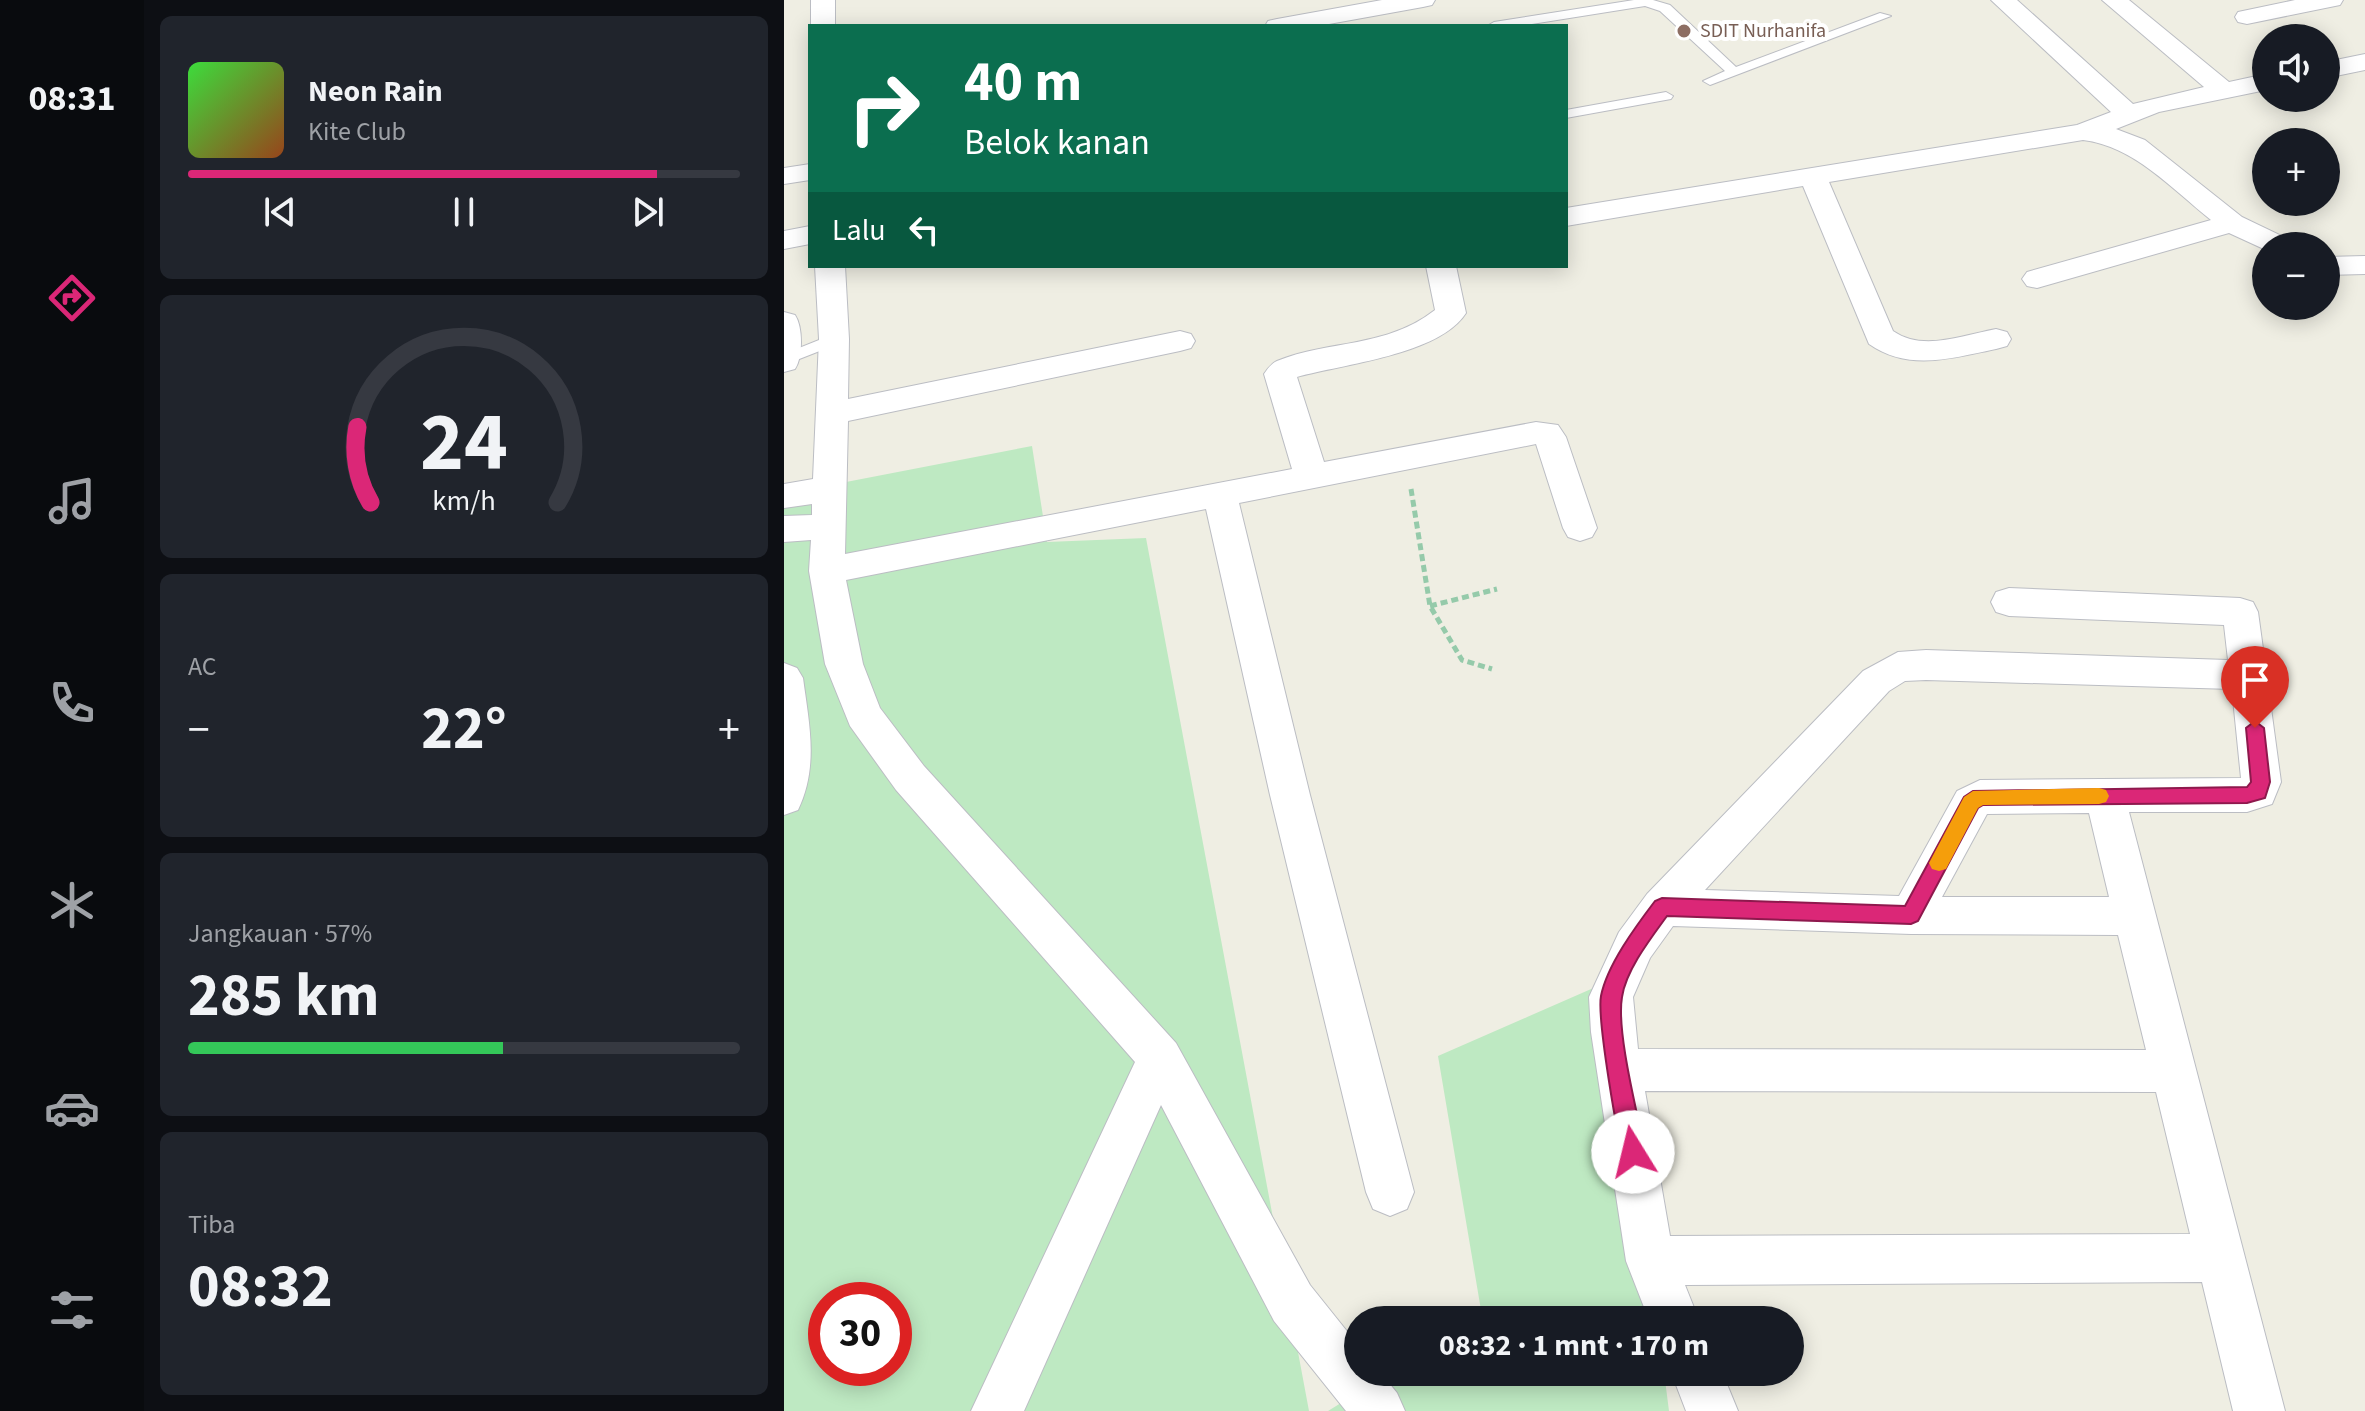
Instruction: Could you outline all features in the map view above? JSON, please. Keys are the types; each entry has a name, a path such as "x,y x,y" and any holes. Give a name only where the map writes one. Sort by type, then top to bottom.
{"street":[{"path":"823,0 823,24"},
{"path":"1288,24 1423,0"},
{"path":"2003,0 2127,113"},
{"path":"2114,0 2224,91"},
{"path":"2223,0 2256,24"},
{"path":"2247,17 2331,0"},
{"path":"2340,67 2365,62"},
{"path":"1568,217 2083,132 2127,113 2252,85"},
{"path":"2083,132 2109,135 2135,146 2232,223 2252,233"},
{"path":"784,176 808,172"},
{"path":"1813,178 1880,337 1890,346 1927,351 1996,339"},
{"path":"2037,279 2232,223"},
{"path":"784,240 808,235"},
{"path":"2340,266 2365,265"},
{"path":"830,268 834,339 827,571 844,664 864,715 910,778 1160,1058 1292,1303 1379,1411"},
{"path":"1312,478 1280,374 1287,369 1401,340 1443,321 1451,313 1451,303 1442,268"},
{"path":"784,322 785,361"},
{"path":"831,414 1180,341"},
{"path":"827,571 1546,433 1550,437 1580,528"},
{"path":"784,496 829,489"},
{"path":"1220,496 1290,795 1390,1192"},
{"path":"784,529 829,526"},
{"path":"1911,915 1971,803 1980,797 2247,795 2258,792 2261,782 2240,612 2009,602"},
{"path":"1668,1306 1650,1261 1613,1032 1611,997 1634,946 1662,907 1876,681 1898,667 1926,665 2249,675"},
{"path":"784,678 791,769 790,784 784,798"},
{"path":"2105,796 2259,1411"},
{"path":"1662,907 1911,915 2134,916"},
{"path":"997,1411 1160,1058"},
{"path":"1621,1070 2172,1071"},
{"path":"1650,1261 2221,1258"},
{"path":"1702,1386 1712,1411"}],"lane":[{"path":"1507,24 1646,2 1665,8 1734,72"},
{"path":"1710,81 1885,16"},
{"path":"1568,114 1666,96"},
{"path":"785,361 834,339"}],"path":[{"path":"1408,460 1430,606 1462,660 1492,669"},
{"path":"1430,606 1497,589"}],"green space":[{"path":"1032,446 1047,542 1146,538 1309,1411 784,1411 784,494"},
{"path":"1614,979 1655,1306 1480,1306 1438,1056"},
{"path":"1368,1386 1666,1386 1669,1411 1328,1411"}],"slow traffic":[{"path":"1939,863 1971,803 1980,797 2099,796"}],"place":[{"name":"SDIT Nurhanifa","path":"1684,31"}],"route":[{"path":"1633,1152 1613,1032 1611,997 1634,946 1662,907 1911,915 1971,803 1980,797 2247,795 2258,792 2261,782 2255,728"}]}
